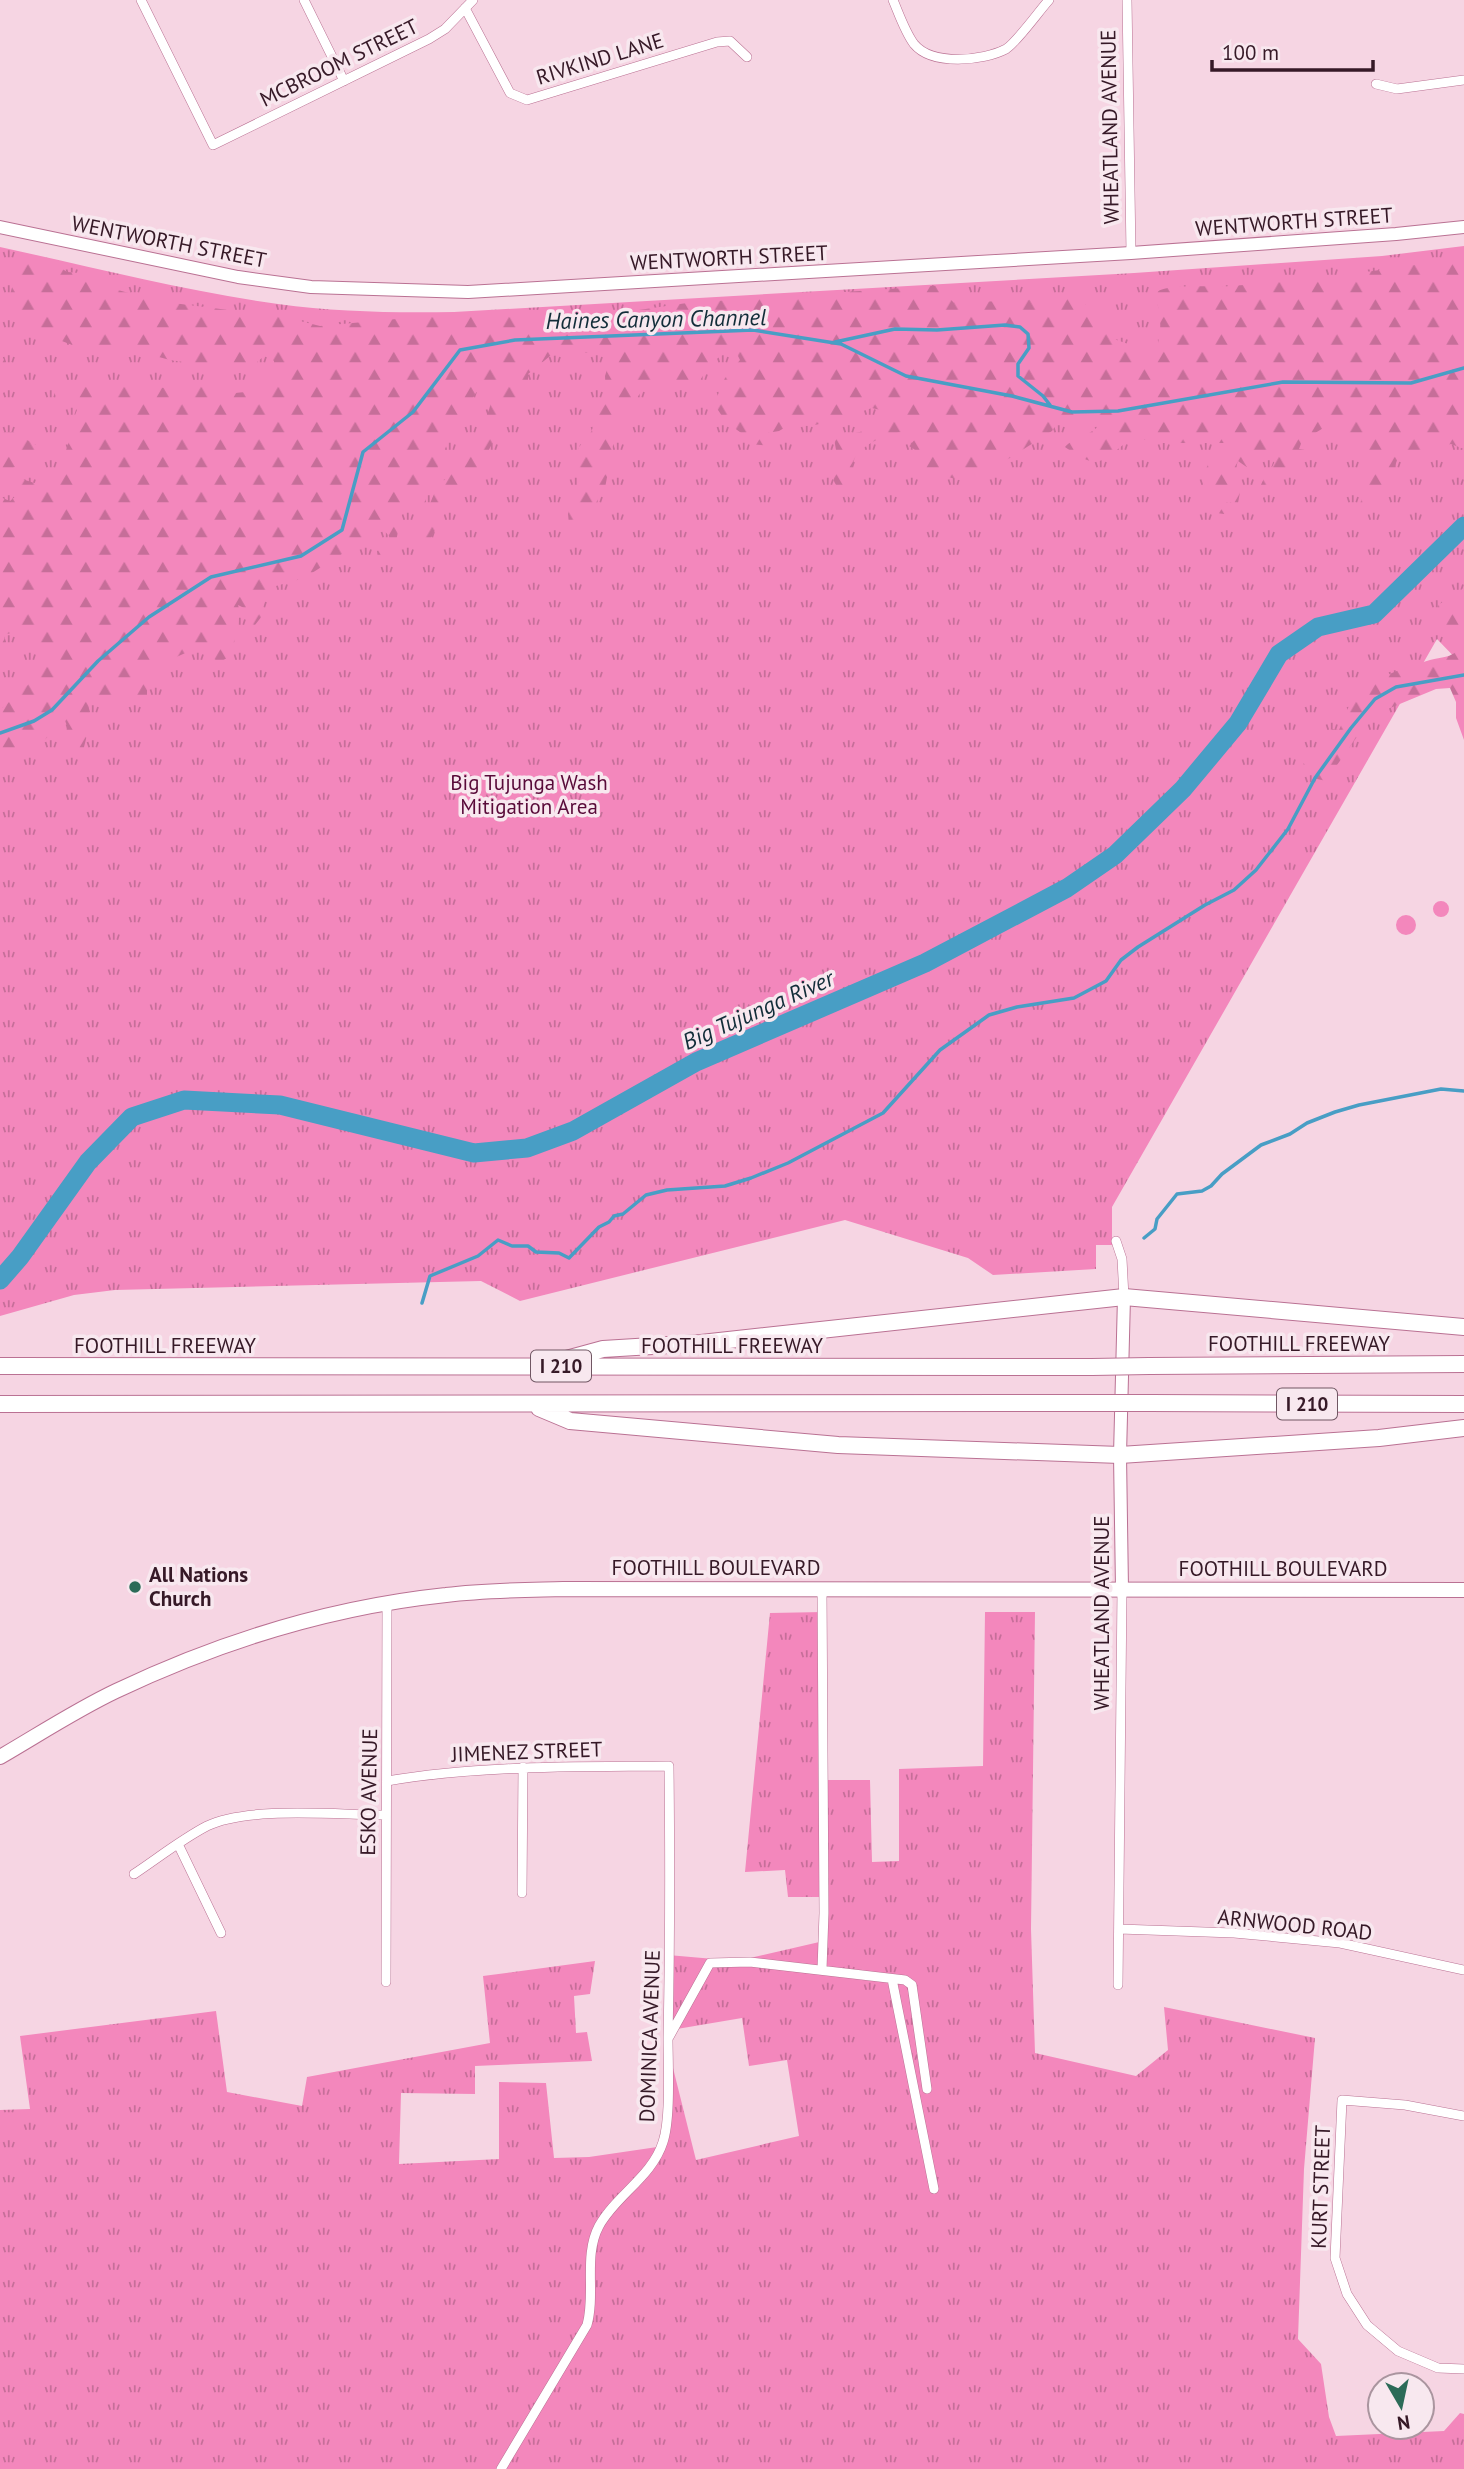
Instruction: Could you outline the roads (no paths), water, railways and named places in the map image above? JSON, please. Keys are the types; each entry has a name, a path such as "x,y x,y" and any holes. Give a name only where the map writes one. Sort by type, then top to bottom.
{"highway":[{"path":"540,1366 603,1349 701,1343 1124,1297 1464,1326"},
{"name":"FOOTHILL FREEWAY","path":"0,1366 1092,1367 1464,1364"},
{"name":"I 210","path":"0,1404 1464,1404"},
{"path":"530,1404 570,1421 838,1445 1121,1455 1379,1438 1464,1429"}],"main road":[{"name":"WENTWORTH STREET","path":"0,227 238,277 312,287 399,292 482,292 1131,253 1464,227"},
{"name":"WHEATLAND AVENUE","path":"1122,1589 1124,1297"},
{"name":"FOOTHILL BOULEVARD","path":"0,1757 114,1692 185,1661 284,1627 387,1603 471,1592 563,1589 1464,1590"}],"street":[{"name":"MCBROOM STREET","path":"141,0 213,145 429,39 445,29 472,0"},
{"path":"304,0 344,81"},
{"path":"893,0 913,42 922,51 935,58 954,59 988,55 1008,48 1049,0"},
{"name":"WHEATLAND AVENUE","path":"1127,0 1131,253"},
{"name":"RIVKIND LANE","path":"465,8 510,93 527,100 717,42 730,41 747,57"},
{"path":"1376,84 1397,89 1464,80"},
{"name":"WHEATLAND AVENUE","path":"1116,1241 1122,1259 1124,1297"},
{"path":"822,1589 822,1969"},
{"name":"WHEATLAND AVENUE","path":"1118,1985 1122,1589"},
{"name":"ESKO AVENUE","path":"386,1982 387,1603"},
{"name":"JIMENEZ STREET","path":"387,1781 429,1774 523,1768 669,1766"},
{"name":"DOMINICA AVENUE","path":"501,2469 587,2325 591,2313 591,2252 598,2229 610,2209 650,2165 664,2141 670,1915 669,1766"},
{"path":"522,1893 523,1768"},
{"path":"134,1874 178,1844 220,1821 249,1815 385,1815"},
{"path":"178,1844 221,1933"},
{"name":"ARNWOOD ROAD","path":"1119,1929 1234,1933 1340,1943 1464,1970"},
{"path":"668,2039 710,1963 750,1962 905,1980 912,1985 927,2089"},
{"path":"892,1979 934,2189"},
{"name":"KURT STREET","path":"1464,2116 1405,2105 1342,2100 1335,2258 1348,2294 1367,2325 1398,2351 1438,2368 1464,2368"}],"waterway":[{"path":"835,342 895,329 937,330 1005,325 1020,327 1028,334 1029,348 1018,364 1018,376 1050,405"},
{"name":"Haines Canyon Channel","path":"0,733 34,721 52,710 98,661 149,617 211,577 301,556 342,530 363,452 413,412 460,350 515,340 753,330 841,344 906,376 1012,396 1072,412 1118,411 1283,382 1411,383 1464,368"},
{"name":"Big Tujunga River","path":"0,1280 20,1257 88,1162 132,1117 184,1100 280,1105 474,1153 527,1148 573,1131 696,1062 925,963 1067,888 1115,855 1183,789 1238,723 1279,654 1318,627 1374,614 1464,526"},
{"path":"422,1303 430,1276 478,1256 498,1240 512,1246 528,1246 536,1252 559,1253 569,1258 599,1227 614,1216 623,1214 646,1195 667,1190 725,1186 788,1163 883,1113 940,1050 989,1015 1017,1007 1074,998 1106,981 1121,960 1138,947 1234,890 1256,870 1288,829 1315,778 1375,699 1396,687 1464,675"},
{"path":"1144,1238 1155,1229 1157,1219 1177,1194 1202,1191 1261,1145 1290,1134 1307,1123 1359,1105 1441,1089 1464,1091"}],"place":[{"name":"All Nations Church","path":"135,1587"}],"park label":[{"name":"Big Tujunga Wash Mitigation Area","path":"529,795"}]}
